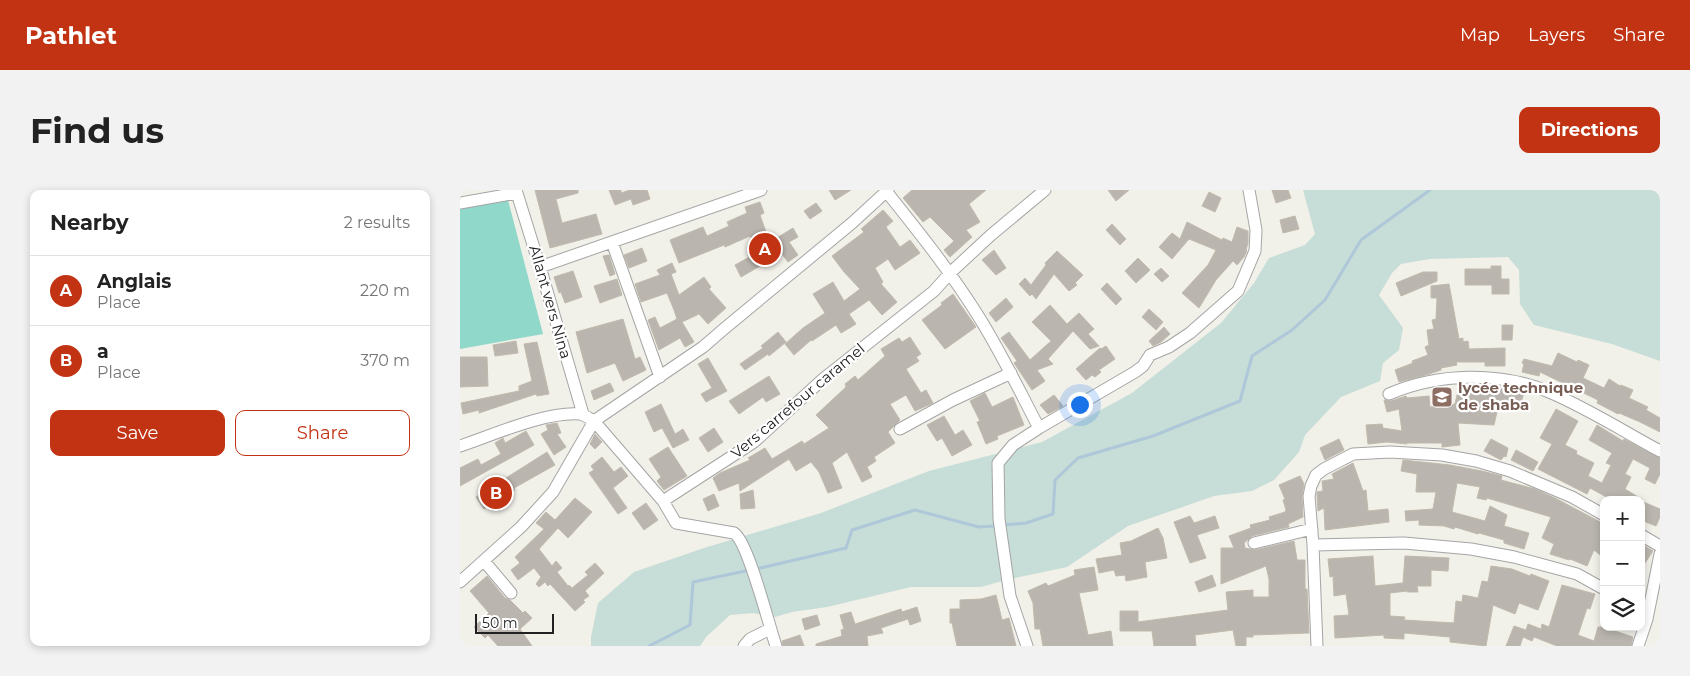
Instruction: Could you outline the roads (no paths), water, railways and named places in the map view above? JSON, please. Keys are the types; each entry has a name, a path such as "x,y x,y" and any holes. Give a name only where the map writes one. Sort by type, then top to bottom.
{"street":[{"path":"540,266 761,190"},
{"name":"Vers carrefour caramel","path":"663,501 754,442 823,379 934,291 950,273 1045,190"},
{"path":"1027,646 1010,596 999,518 998,463 1013,445 1136,372 1150,355 1190,333 1238,291 1255,252 1256,230 1249,190"},
{"path":"460,203 516,191"},
{"name":"Allant vers Nina","path":"516,191 540,266 582,414"},
{"path":"460,582 521,528 553,492 594,421 703,347 852,223 887,191 950,273 978,315 1039,428"},
{"path":"612,242 660,376"},
{"path":"900,429 952,400 1010,373"},
{"path":"1389,394 1405,387 1428,381 1455,377 1513,381 1547,391 1590,412 1660,451"},
{"path":"460,446 534,420 582,414 594,421 663,501 676,523 739,535 751,564 776,646"},
{"path":"1317,646 1309,496 1316,474 1353,454 1390,452 1442,455 1476,461 1510,471 1572,497 1600,513"},
{"path":"1254,543 1312,528"},
{"path":"1645,537 1660,546"},
{"path":"1313,545 1404,543 1471,549 1514,557 1576,574 1600,587"},
{"path":"1645,613 1660,554"},
{"path":"484,561 511,593"},
{"path":"744,646 750,639 770,629"},
{"path":"1638,646 1641,631"}],"waterway":[{"path":"1003,525 1026,523 1053,514 1055,480 1078,458 1153,436 1240,401 1252,356 1292,330 1325,300 1361,240 1430,190"},
{"path":"756,569 846,548 852,530 915,510 979,527 996,526"},
{"path":"649,646 690,625 693,582 750,570"}],"place":[{"name":"Anglais","path":"765,249"},
{"name":"lycée technique de shaba","path":"1442,397"},
{"name":"a","path":"496,493"}]}
